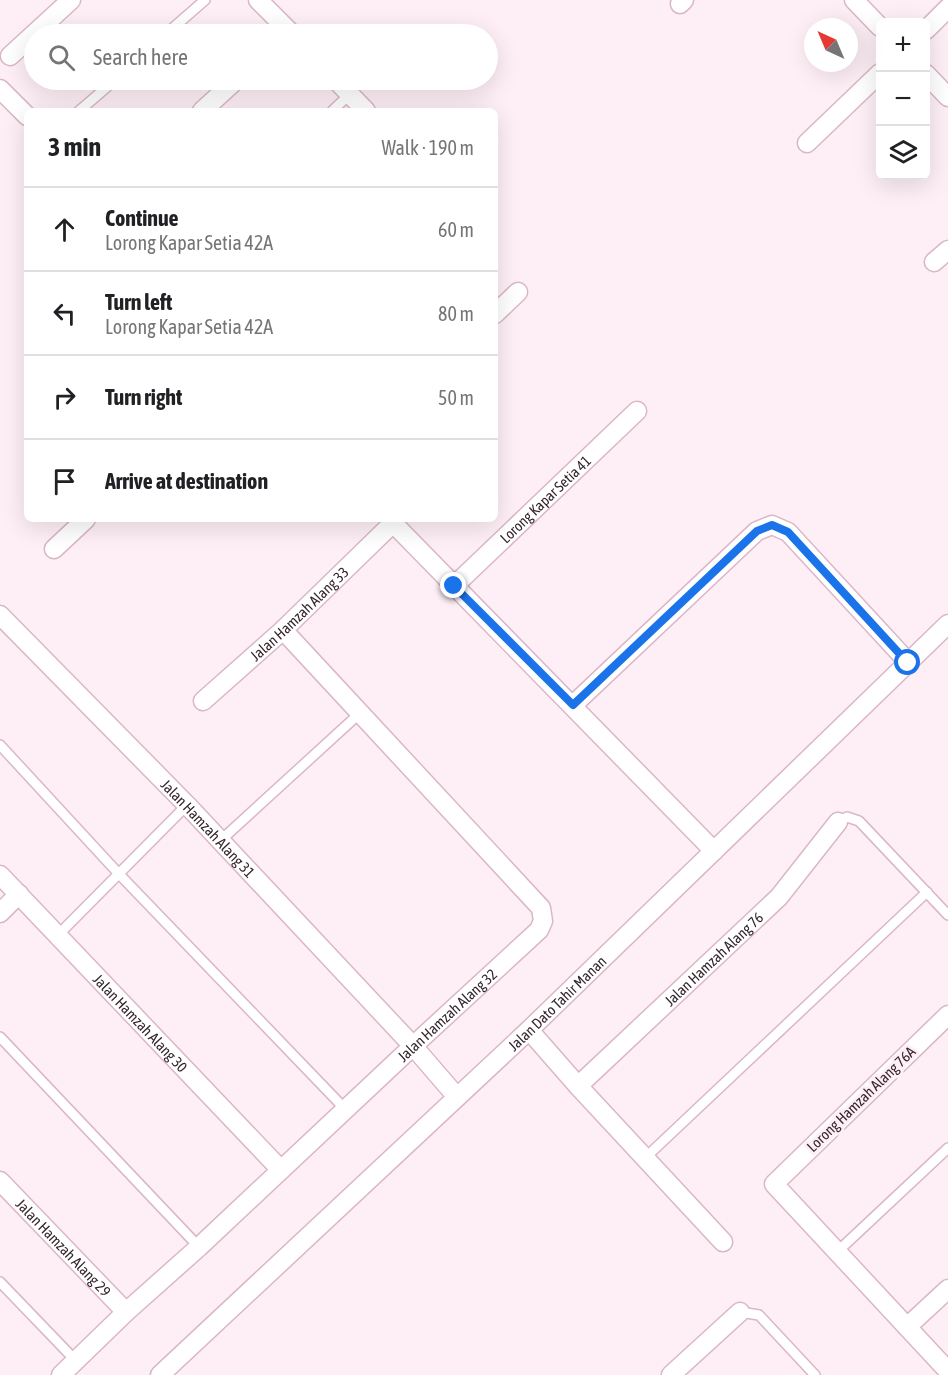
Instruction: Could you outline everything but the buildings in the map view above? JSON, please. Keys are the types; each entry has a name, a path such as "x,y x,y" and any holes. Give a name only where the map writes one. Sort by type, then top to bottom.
{"street":[{"path":"45,24 71,0"},
{"path":"258,0 280,24"},
{"path":"854,0 876,23"},
{"path":"930,26 948,8"},
{"path":"10,57 24,44"},
{"path":"807,143 876,77"},
{"path":"930,78 948,97"},
{"path":"0,89 24,113"},
{"path":"205,108 225,90"},
{"path":"346,90 363,108"},
{"path":"498,311 518,292"},
{"name":"Lorong Kapar Setia 41","path":"454,586 637,411"},
{"path":"54,549 83,522"},
{"name":"Jalan Hamzah Alang 33","path":"203,701 284,630 390,522"},
{"path":"392,522 714,851"},
{"path":"573,705 757,531 772,525 788,532 908,663"},
{"name":"Jalan Hamzah Alang 31","path":"0,615 187,805 413,1046 457,1097"},
{"name":"Jalan Dato Tahir Manan","path":"160,1375 529,1030 948,624"},
{"name":"Jalan Hamzah Alang 32","path":"61,1375 126,1312 200,1247 539,930 543,921 541,908 284,630"},
{"name":"Jalan Hamzah Alang 76","path":"578,1086 779,897 838,822"},
{"name":"Jalan Hamzah Alang 30","path":"0,875 281,1170"},
{"path":"0,913 19,894"},
{"name":"Lorong Hamzah Alang 76A","path":"837,1252 774,1184 948,1015"},
{"path":"529,1030 723,1242"},
{"name":"Jalan Hamzah Alang 29","path":"0,1181 126,1312"},
{"path":"837,1252 948,1371"},
{"path":"907,1327 948,1289"},
{"path":"671,1375 740,1312"}],"lane":[{"path":"177,24 205,0"},
{"path":"82,108 103,90"},
{"path":"335,108 350,94"},
{"path":"220,841 360,713"},
{"path":"0,745 119,874 346,1110"},
{"path":"58,935 187,805"},
{"path":"838,822 847,817 859,821 948,915"},
{"path":"645,1158 927,892"},
{"path":"0,1037 200,1247"},
{"path":"837,1252 948,1148"},
{"path":"0,1282 76,1361"},
{"path":"740,1312 759,1315 815,1375"}],"route":[{"path":"454,586 573,705 757,531 772,525 788,532 908,663"}]}
